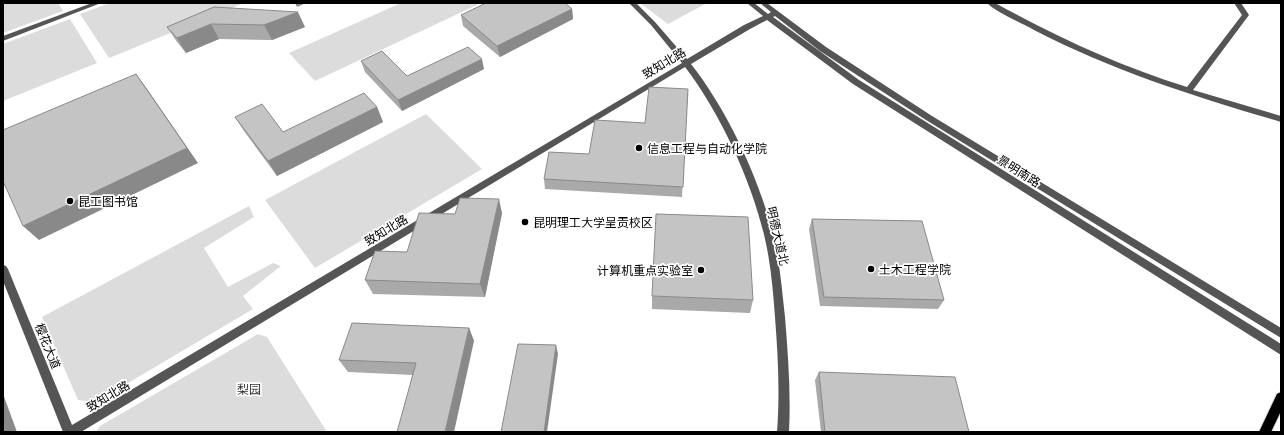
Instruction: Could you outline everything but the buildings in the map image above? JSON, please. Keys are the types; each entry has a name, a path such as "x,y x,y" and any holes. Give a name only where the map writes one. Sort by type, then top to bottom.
{"main road":[{"path":"1265,432 1281,398"}],"street":[{"path":"3,39 98,3"},
{"name":"明德大道北","path":"632,3 651,20 687,63 732,135 754,191 770,244 778,299 785,374 783,432"},
{"name":"景明南路","path":"750,3 771,15 922,114 1281,333"},
{"name":"景明南路","path":"763,3 771,15 815,54 914,120 1281,350"},
{"path":"990,3 1035,28 1112,64 1188,91 1281,119"},
{"path":"1188,91 1246,14 1237,3"},
{"name":"致知北路","path":"70,432 687,63 771,15"},
{"name":"樱花大道","path":"3,269 70,432"}],"green space":[{"path":"3,3 58,3 63,11 3,33"},
{"path":"110,3 244,3 109,58 80,14"},
{"path":"401,3 481,3 315,81 289,53"},
{"path":"640,3 707,3 668,24"},
{"path":"70,19 97,63 3,101 3,44"},
{"path":"426,114 482,169 315,268 265,200"},
{"path":"249,206 254,217 204,248 228,287 273,263 281,266 243,296 253,309 96,402 78,400 42,317"},
{"name":"梨园","path":"258,334 267,337 327,432 96,432 100,426"}],"place":[{"name":"信息工程与自动化学院","path":"639,148"},
{"name":"昆工图书馆","path":"70,201"},
{"name":"昆明理工大学呈贡校区","path":"525,222"},
{"name":"土木工程学院","path":"871,269"},
{"name":"计算机重点实验室","path":"701,270"}]}
